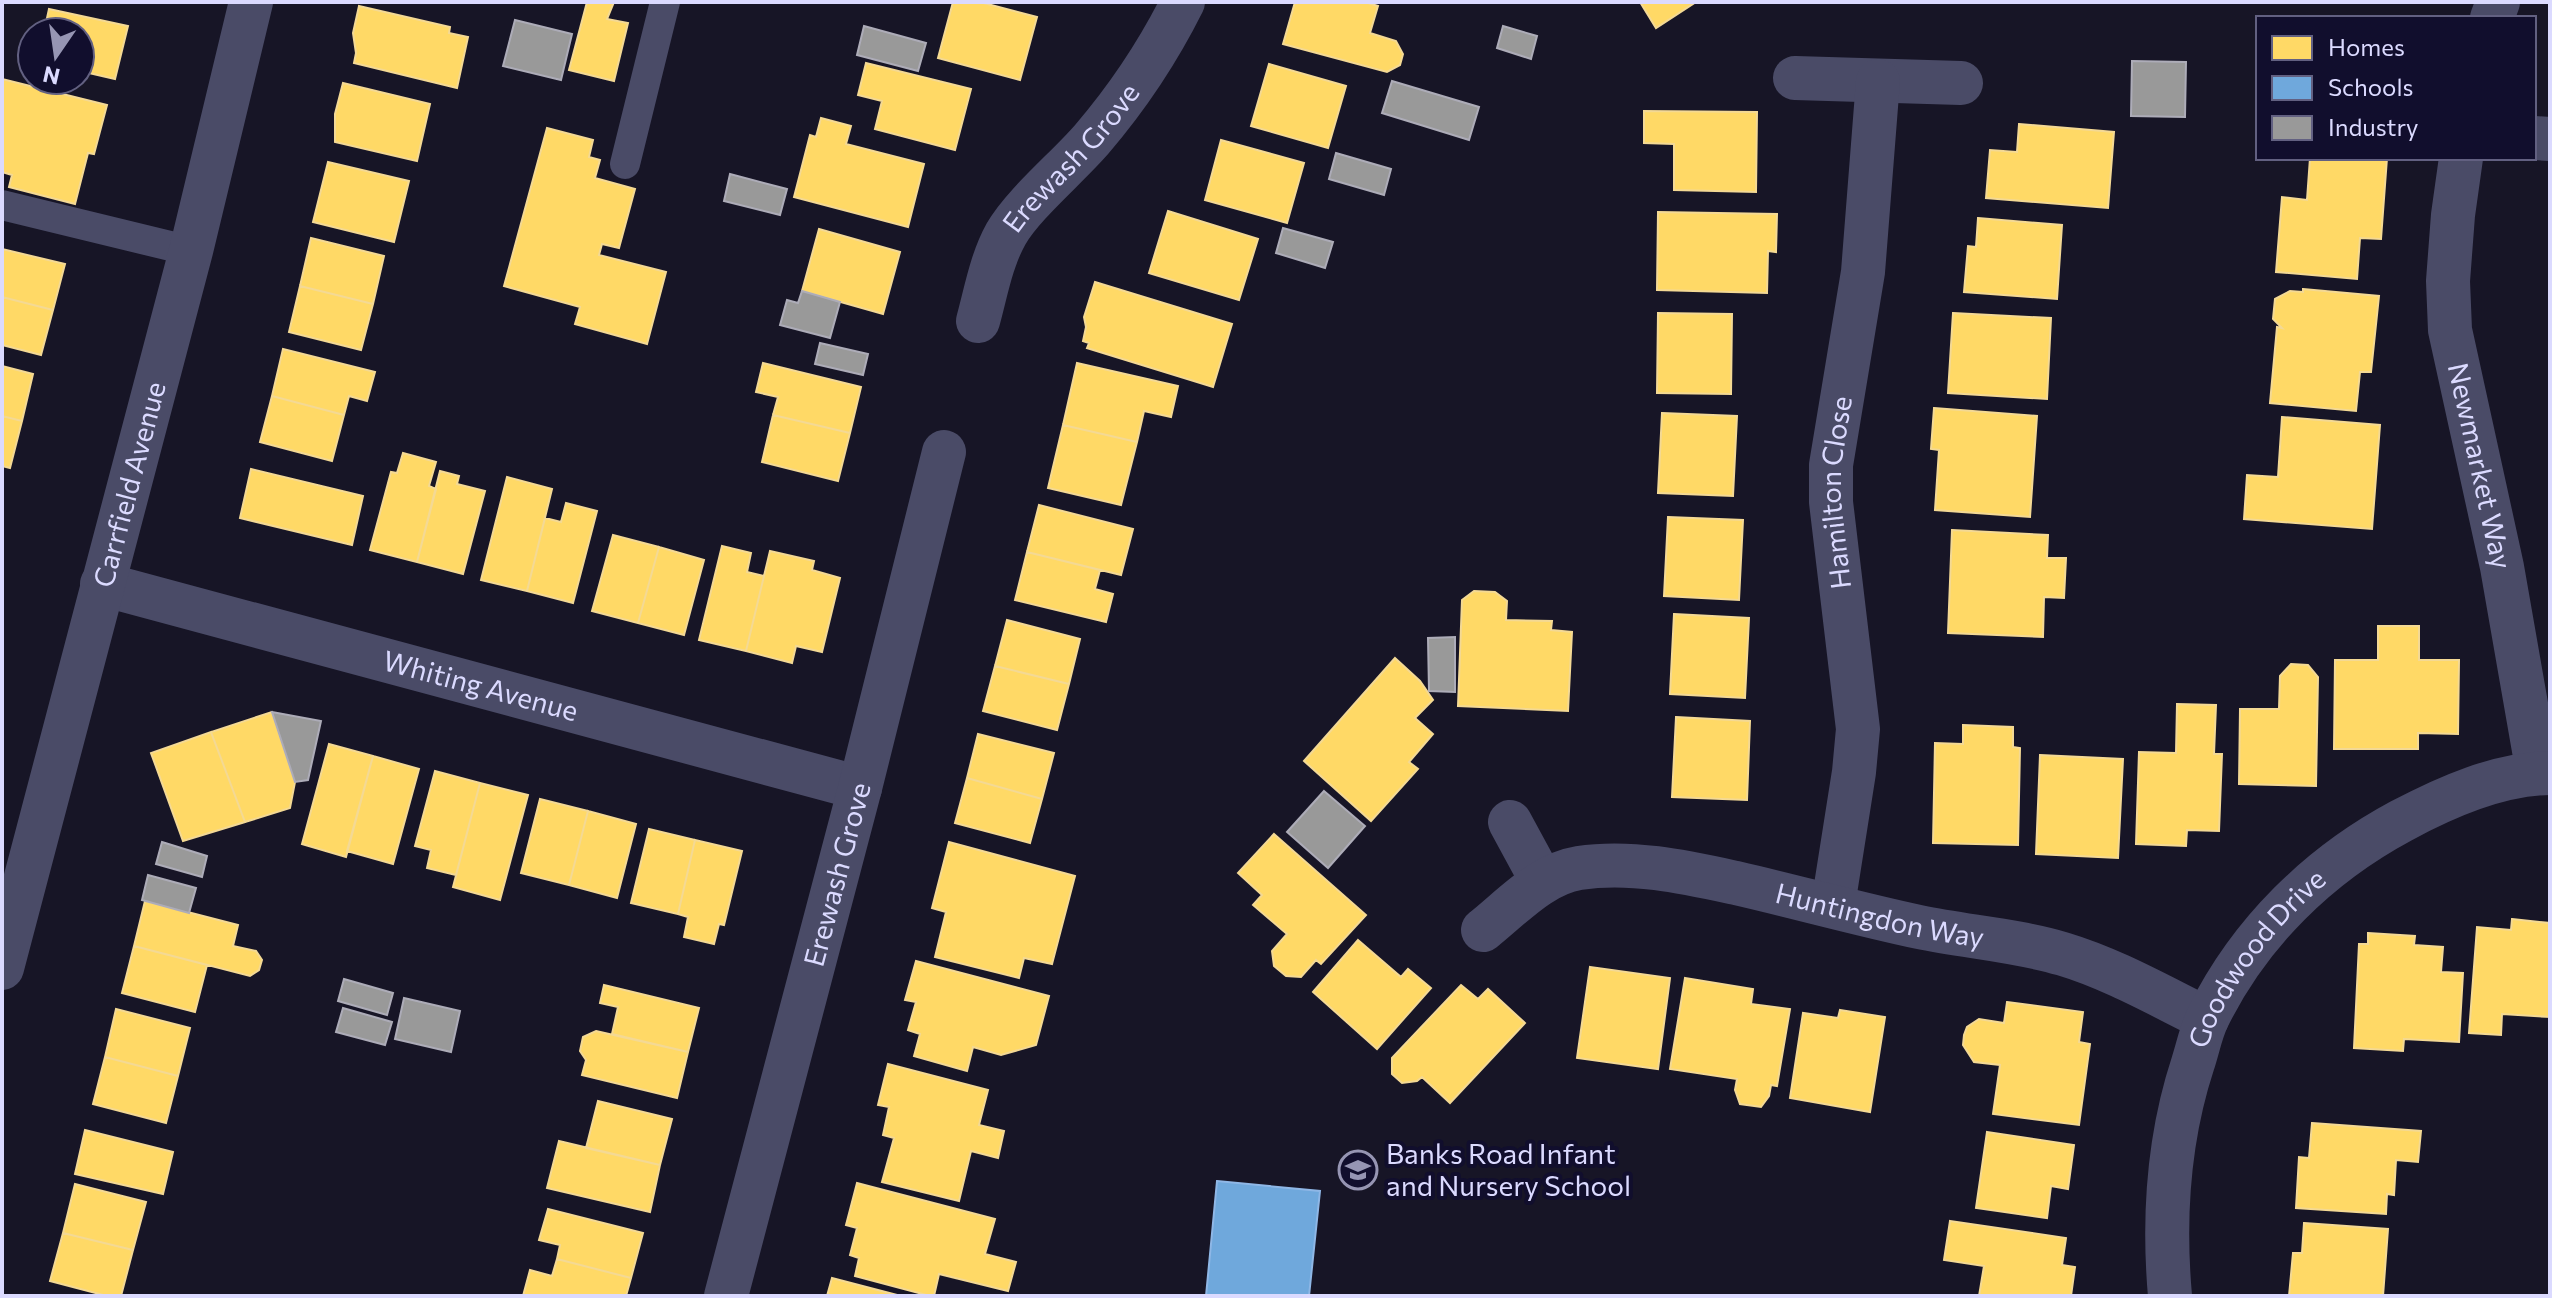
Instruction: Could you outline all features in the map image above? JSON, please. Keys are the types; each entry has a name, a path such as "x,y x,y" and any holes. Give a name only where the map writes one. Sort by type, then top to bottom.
{"street":[{"name":"Carrfield Avenue","path":"2,968 191,251 251,2"},
{"name":"Erewash Grove","path":"978,321 996,255 1008,231 1092,139 1133,87 1159,50 1183,2"},
{"path":"1795,78 1961,83"},
{"name":"Hamilton Close","path":"1833,905 1858,729 1831,502 1831,465 1863,272 1878,81"},
{"name":"Newmarket Way","path":"2461,160 2448,281 2450,330 2544,773"},
{"name":"Erewash Grove","path":"726,1296 860,788 944,452"},
{"name":"Whiting Avenue","path":"102,584 860,788"},
{"name":"Goodwood Drive","path":"2170,1296 2166,1246 2169,1165 2182,1094 2207,1019 2232,975 2292,899 2352,851 2443,799 2490,784 2544,773"},
{"path":"1510,822 1542,881"},
{"name":"Huntingdon Way","path":"1483,930 1542,881 1576,868 1619,864 1701,876 1916,926 2065,954 2109,971 2207,1019"}],"lane":[{"path":"625,164 665,2"},
{"path":"2,205 191,251"}],"building: Homes":[{"path":"587,2 614,2 607,19 628,23 614,81 569,70"},
{"path":"953,2 980,2 1037,17 1020,80 938,58"},
{"path":"1295,2 1365,2 1378,6 1370,33 1396,41 1403,54 1400,65 1387,72 1283,44"},
{"path":"1640,2 1696,2 1656,28"},
{"path":"359,6 450,27 449,33 468,37 457,88 354,63 353,33"},
{"path":"49,9 82,16 47,16"},
{"path":"96,19 128,26 115,79 96,75"},
{"path":"866,63 971,89 955,150 875,129 882,101 858,95"},
{"path":"1269,64 1346,86 1328,148 1251,126"},
{"path":"2,79 16,82 16,96 71,96 107,105 94,154 88,153 75,204 9,187 12,175 2,172"},
{"path":"343,83 430,104 417,161 335,142 335,114"},
{"path":"1644,111 1757,112 1756,192 1674,190 1674,144 1644,143"},
{"path":"821,118 851,126 846,144 924,164 908,227 794,197 810,135 816,137"},
{"path":"2019,124 2114,132 2108,208 1986,198 1990,150 2017,152"},
{"path":"547,128 593,140 589,157 600,160 595,178 635,189 619,248 602,244 599,255 666,272 647,344 575,324 580,307 504,286"},
{"path":"1221,140 1304,163 1287,223 1205,200"},
{"path":"2310,160 2387,160 2381,239 2360,238 2357,279 2276,272 2282,197 2307,200"},
{"path":"328,162 409,181 394,242 313,222"},
{"path":"1168,211 1258,239 1239,300 1149,273"},
{"path":"1658,212 1777,214 1776,252 1768,251 1767,293 1657,290"},
{"path":"1978,218 2062,225 2057,299 1964,292 1968,246 1976,247"},
{"path":"819,229 900,252 883,314 802,291"},
{"path":"311,238 384,256 373,304 300,286"},
{"path":"2,249 65,264 53,310 2,297"},
{"path":"1095,282 1232,324 1213,387 1087,348 1089,343 1083,341 1086,327 1084,317"},
{"path":"300,286 373,304 361,350 289,332"},
{"path":"2303,289 2379,296 2371,372 2360,372 2356,411 2270,403 2277,327 2282,328 2273,319 2275,299 2290,291 2303,292"},
{"path":"2,297 53,310 41,355 2,345"},
{"path":"1658,313 1732,314 1731,394 1657,393"},
{"path":"1953,313 2051,318 2047,399 1948,393"},
{"path":"283,349 375,372 367,401 349,396 344,415 272,396"},
{"path":"763,363 861,387 850,433 773,415 778,397 756,392"},
{"path":"1077,363 1178,386 1171,417 1144,411 1137,442 1063,425"},
{"path":"2,366 33,374 22,421 2,416"},
{"path":"272,396 344,415 332,461 260,442"},
{"path":"1934,408 2037,416 2030,517 1935,510 1939,450 1931,449"},
{"path":"1662,413 1737,416 1733,496 1658,493"},
{"path":"773,415 850,433 838,481 762,462"},
{"path":"2,416 22,421 10,468 2,466"},
{"path":"2282,417 2380,425 2372,529 2244,519 2247,475 2278,477"},
{"path":"1063,425 1137,442 1121,505 1048,488"},
{"path":"403,453 436,462 429,486 436,489 417,562 370,550 391,472 397,473"},
{"path":"251,469 363,496 352,545 240,518"},
{"path":"440,471 459,476 457,484 485,491 463,574 417,562"},
{"path":"507,477 552,489 527,591 481,580"},
{"path":"566,503 597,511 573,603 527,591 545,518 561,522"},
{"path":"1039,505 1133,529 1121,575 1027,552"},
{"path":"1668,517 1743,520 1739,600 1664,596"},
{"path":"1952,530 2048,535 2047,558 2066,558 2064,598 2044,597 2043,637 1948,633"},
{"path":"613,535 659,547 638,623 592,611"},
{"path":"722,546 751,553 747,572 764,576 746,651 699,640"},
{"path":"659,547 704,560 684,635 638,623"},
{"path":"770,551 814,561 812,570 840,578 822,652 796,646 792,663 746,651"},
{"path":"1027,552 1100,570 1095,589 1113,594 1106,622 1015,600"},
{"path":"1474,591 1495,592 1507,601 1506,620 1552,621 1551,630 1572,632 1568,711 1458,706 1462,600"},
{"path":"1674,614 1749,618 1745,698 1670,694"},
{"path":"1007,620 1080,639 1069,684 995,666"},
{"path":"2378,626 2419,626 2419,660 2459,660 2458,734 2418,733 2418,749 2334,749 2335,660 2378,660"},
{"path":"1395,658 1420,681 1433,700 1415,718 1433,734 1409,762 1418,769 1371,821 1304,761"},
{"path":"2291,664 2308,665 2318,677 2316,786 2239,784 2240,709 2279,709 2280,676"},
{"path":"995,666 1069,684 1057,730 983,711"},
{"path":"2177,704 2216,705 2214,754 2222,754 2219,831 2187,830 2186,846 2136,844 2139,752 2176,753"},
{"path":"272,712 295,782 290,808 245,822 211,732"},
{"path":"1676,717 1750,721 1747,800 1672,797"},
{"path":"1963,725 2013,727 2013,747 2020,748 2018,845 1933,843 1935,743 1963,744"},
{"path":"211,732 245,822 183,841 151,753"},
{"path":"978,734 1054,753 1042,799 967,778"},
{"path":"329,744 373,756 346,857 302,844"},
{"path":"2040,755 2123,759 2118,858 2036,854"},
{"path":"373,756 419,769 393,864 347,851"},
{"path":"435,771 480,783 456,875 427,868 431,850 415,846"},
{"path":"967,778 1042,799 1030,843 955,823"},
{"path":"480,783 528,795 500,900 453,887"},
{"path":"540,799 588,811 569,885 521,873"},
{"path":"588,811 636,824 617,898 569,885"},
{"path":"649,829 695,840 678,914 631,903"},
{"path":"1274,834 1366,915 1321,964 1316,960 1301,977 1286,976 1274,966 1272,951 1287,934 1253,905 1262,895 1238,873"},
{"path":"695,840 742,851 724,925 719,924 714,944 684,937 688,917 678,914"},
{"path":"949,842 1075,876 1052,964 1024,958 1019,978 935,957 946,912 932,908"},
{"path":"145,901 238,925 233,946 256,951 262,960 259,970 250,976 134,946"},
{"path":"2512,919 2550,923 2550,1017 2502,1014 2501,1035 2469,1033 2477,927 2511,930"},
{"path":"2368,933 2415,936 2414,945 2443,947 2441,972 2463,973 2459,1042 2404,1039 2403,1051 2354,1048 2359,944 2368,944"},
{"path":"1358,940 1401,977 1408,969 1431,988 1377,1049 1313,992"},
{"path":"134,946 207,965 195,1012 122,993"},
{"path":"916,961 1049,996 1036,1045 1001,1055 973,1047 967,1071 914,1056 920,1034 908,1030 916,1002 905,1000"},
{"path":"1590,967 1670,978 1658,1069 1577,1058"},
{"path":"1685,978 1753,989 1751,1004 1790,1009 1777,1086 1771,1085 1769,1096 1761,1107 1740,1104 1735,1090 1737,1079 1670,1069"},
{"path":"604,985 699,1008 688,1052 612,1034 618,1007 600,1003"},
{"path":"1461,985 1478,999 1488,989 1525,1023 1450,1103 1422,1077 1402,1083 1392,1074 1392,1058"},
{"path":"2007,1002 2083,1012 2079,1042 2090,1044 2079,1125 1993,1114 2000,1065 1974,1062 1963,1045 1964,1035 1967,1027 1979,1019 2004,1023"},
{"path":"116,1009 190,1028 178,1076 105,1057"},
{"path":"1840,1010 1885,1017 1870,1112 1790,1098 1803,1013 1838,1018"},
{"path":"596,1031 688,1052 677,1098 582,1075 586,1060 580,1051 583,1037"},
{"path":"105,1057 178,1076 166,1123 93,1104"},
{"path":"888,1064 988,1090 979,1125 1004,1131 998,1158 971,1151 959,1201 882,1182 894,1138 883,1135 889,1107 878,1105"},
{"path":"598,1101 672,1119 660,1165 586,1148"},
{"path":"2312,1123 2421,1131 2418,1162 2396,1160 2394,1195 2387,1194 2386,1214 2296,1208 2299,1157 2309,1158"},
{"path":"85,1130 173,1152 163,1194 75,1174"},
{"path":"1987,1132 2074,1145 2068,1189 2051,1186 2047,1218 1976,1208"},
{"path":"559,1141 660,1165 650,1212 547,1188"},
{"path":"857,1183 995,1219 985,1254 1016,1262 1008,1291 939,1274 934,1296 930,1296 855,1276 859,1258 850,1255 857,1228 846,1225"},
{"path":"75,1184 146,1202 133,1250 63,1233"},
{"path":"548,1209 643,1233 631,1278 557,1259 560,1245 539,1240"},
{"path":"1950,1221 2066,1238 2062,1265 2075,1267 2071,1296 1979,1296 1984,1266 1944,1260"},
{"path":"2304,1223 2388,1229 2383,1296 2289,1296 2293,1253 2302,1253"},
{"path":"63,1233 133,1250 121,1296 107,1296 50,1281"},
{"path":"557,1259 631,1278 626,1296 523,1296 530,1270 552,1276"},
{"path":"832,1278 901,1296 827,1296"}],"building: Schools":[{"path":"1217,1181 1320,1191 1309,1296 1206,1296"}],"building: Industry":[{"path":"515,20 572,34 561,80 503,66"},
{"path":"864,26 926,43 918,71 857,55"},
{"path":"1503,26 1537,36 1531,59 1497,48"},
{"path":"2132,61 2186,62 2185,117 2131,116"},
{"path":"1392,81 1479,107 1469,140 1382,113"},
{"path":"1336,153 1391,169 1384,195 1329,179"},
{"path":"730,174 787,189 780,215 724,201"},
{"path":"1283,228 1333,242 1325,268 1276,253"},
{"path":"802,291 840,302 830,338 780,325 787,300 798,303"},
{"path":"820,343 868,354 863,375 815,364"},
{"path":"1455,637 1455,692 1429,691 1428,638"},
{"path":"272,712 321,721 308,780 295,782"},
{"path":"1324,791 1365,826 1328,868 1287,832"},
{"path":"162,842 207,856 202,877 156,864"},
{"path":"148,875 196,888 189,913 142,900"},
{"path":"344,979 393,993 387,1015 338,1001"},
{"path":"404,998 460,1011 451,1052 395,1039"},
{"path":"343,1008 392,1022 385,1045 336,1032"}],"place":[{"name":"Banks Road Infant and Nursery School","path":"1358,1170"}]}
